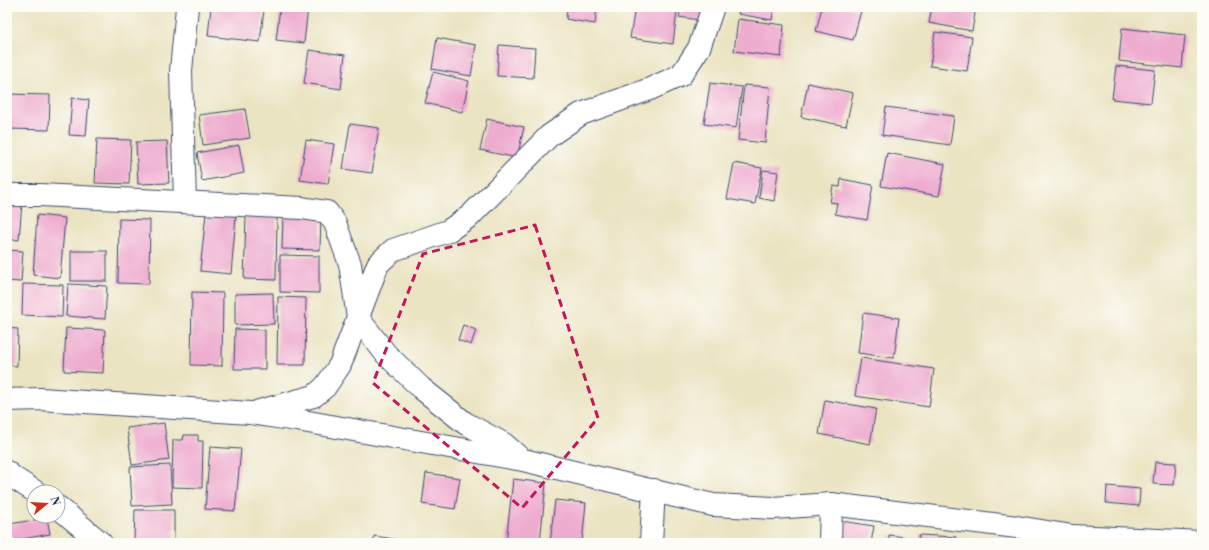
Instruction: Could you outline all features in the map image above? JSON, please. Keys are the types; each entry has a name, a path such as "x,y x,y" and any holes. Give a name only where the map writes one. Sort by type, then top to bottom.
{"street":[{"path":"185,202 181,71 187,7"},
{"path":"250,413 314,396 325,387 340,365 378,264 393,250 448,231 470,216 548,136 581,114 650,90 681,75 700,48 713,7"},
{"path":"7,195 40,194 302,208 327,212 335,223 350,264 358,318 386,354 421,388 465,423 504,444 523,460"},
{"path":"7,400 40,399 250,413 523,460 713,505 773,508 831,504 1017,535 1202,542"},
{"path":"7,472 26,486"},
{"path":"651,543 654,490"},
{"path":"830,543 831,504"},
{"path":"66,514 101,543"}],"highlighted area":[{"path":"535,225 598,418 522,508 373,383 423,254"}],"building":[{"path":"211,7 237,7 264,10 260,42 208,36"},
{"path":"280,7 308,7 304,43 276,40"},
{"path":"567,7 597,7 595,24 566,19"},
{"path":"635,7 653,7 677,11 673,44 630,38"},
{"path":"681,7 708,7 706,21 679,17"},
{"path":"740,7 774,7 772,20 738,14"},
{"path":"822,7 847,7 861,11 853,40 816,31"},
{"path":"932,7 976,7 972,31 929,23"},
{"path":"738,19 784,25 781,57 734,51"},
{"path":"1122,28 1185,35 1182,68 1119,61"},
{"path":"935,32 972,37 967,71 930,66"},
{"path":"437,38 476,45 471,76 432,69"},
{"path":"499,45 535,48 533,78 497,76"},
{"path":"309,50 345,55 341,89 304,83"},
{"path":"1116,66 1155,70 1151,103 1112,99"},
{"path":"433,72 469,81 462,112 425,103"},
{"path":"710,83 742,87 736,128 704,124"},
{"path":"808,83 853,93 846,126 801,117"},
{"path":"744,85 770,87 765,143 738,140"},
{"path":"7,94 50,95 49,130 7,129"},
{"path":"72,98 89,100 86,136 69,135"},
{"path":"886,107 954,116 950,145 882,135"},
{"path":"245,109 250,138 203,145 199,115"},
{"path":"487,119 524,127 517,158 480,150"},
{"path":"350,124 379,128 372,173 343,169"},
{"path":"97,139 131,140 129,184 95,183"},
{"path":"306,140 334,144 328,184 300,180"},
{"path":"167,141 169,183 138,184 136,142"},
{"path":"239,145 244,173 202,181 197,153"},
{"path":"887,153 945,164 939,196 881,186"},
{"path":"734,163 762,168 755,204 727,199"},
{"path":"763,170 778,172 774,201 759,198"},
{"path":"841,179 873,185 867,220 835,214 837,203 830,202 833,186 840,187"},
{"path":"7,202 22,203 19,240 7,239"},
{"path":"206,213 236,216 231,274 200,271"},
{"path":"37,215 65,218 60,278 33,275"},
{"path":"283,215 321,216 320,250 282,249"},
{"path":"246,216 277,217 276,280 244,279"},
{"path":"119,219 150,220 149,284 118,283"},
{"path":"7,250 23,251 21,282 7,281"},
{"path":"71,251 107,251 107,281 71,281"},
{"path":"280,255 319,256 319,293 280,292"},
{"path":"23,284 63,285 62,317 22,315"},
{"path":"68,284 107,286 105,319 66,316"},
{"path":"192,292 223,293 222,366 191,365"},
{"path":"273,293 274,324 235,325 235,294"},
{"path":"278,297 306,298 305,365 277,365"},
{"path":"863,313 899,318 894,358 858,353"},
{"path":"463,325 476,330 471,345 458,340"},
{"path":"7,328 18,329 17,366 7,365"},
{"path":"66,328 105,330 103,373 64,371"},
{"path":"235,329 265,330 265,369 234,369"},
{"path":"861,358 934,369 929,407 855,396"},
{"path":"825,400 876,409 870,444 819,434"},
{"path":"164,423 169,460 132,465 127,428"},
{"path":"184,435 198,435 198,441 203,441 202,488 172,487 173,440 183,440"},
{"path":"210,447 241,449 235,511 205,509"},
{"path":"1155,462 1176,463 1174,485 1153,484"},
{"path":"170,465 172,504 132,506 130,467"},
{"path":"426,473 460,478 455,509 422,504"},
{"path":"513,479 546,483 540,543 506,543"},
{"path":"1107,486 1140,489 1139,506 1106,503"},
{"path":"555,500 586,503 582,543 550,543"},
{"path":"135,510 174,510 174,542 134,542"},
{"path":"26,521 26,524 48,524 50,534 12,541 9,524"},
{"path":"841,521 874,526 871,543 838,543"},
{"path":"889,535 905,537 905,543 889,543"},
{"path":"919,535 956,537 955,543 919,543"},
{"path":"374,536 407,541 407,543 373,543"}]}
